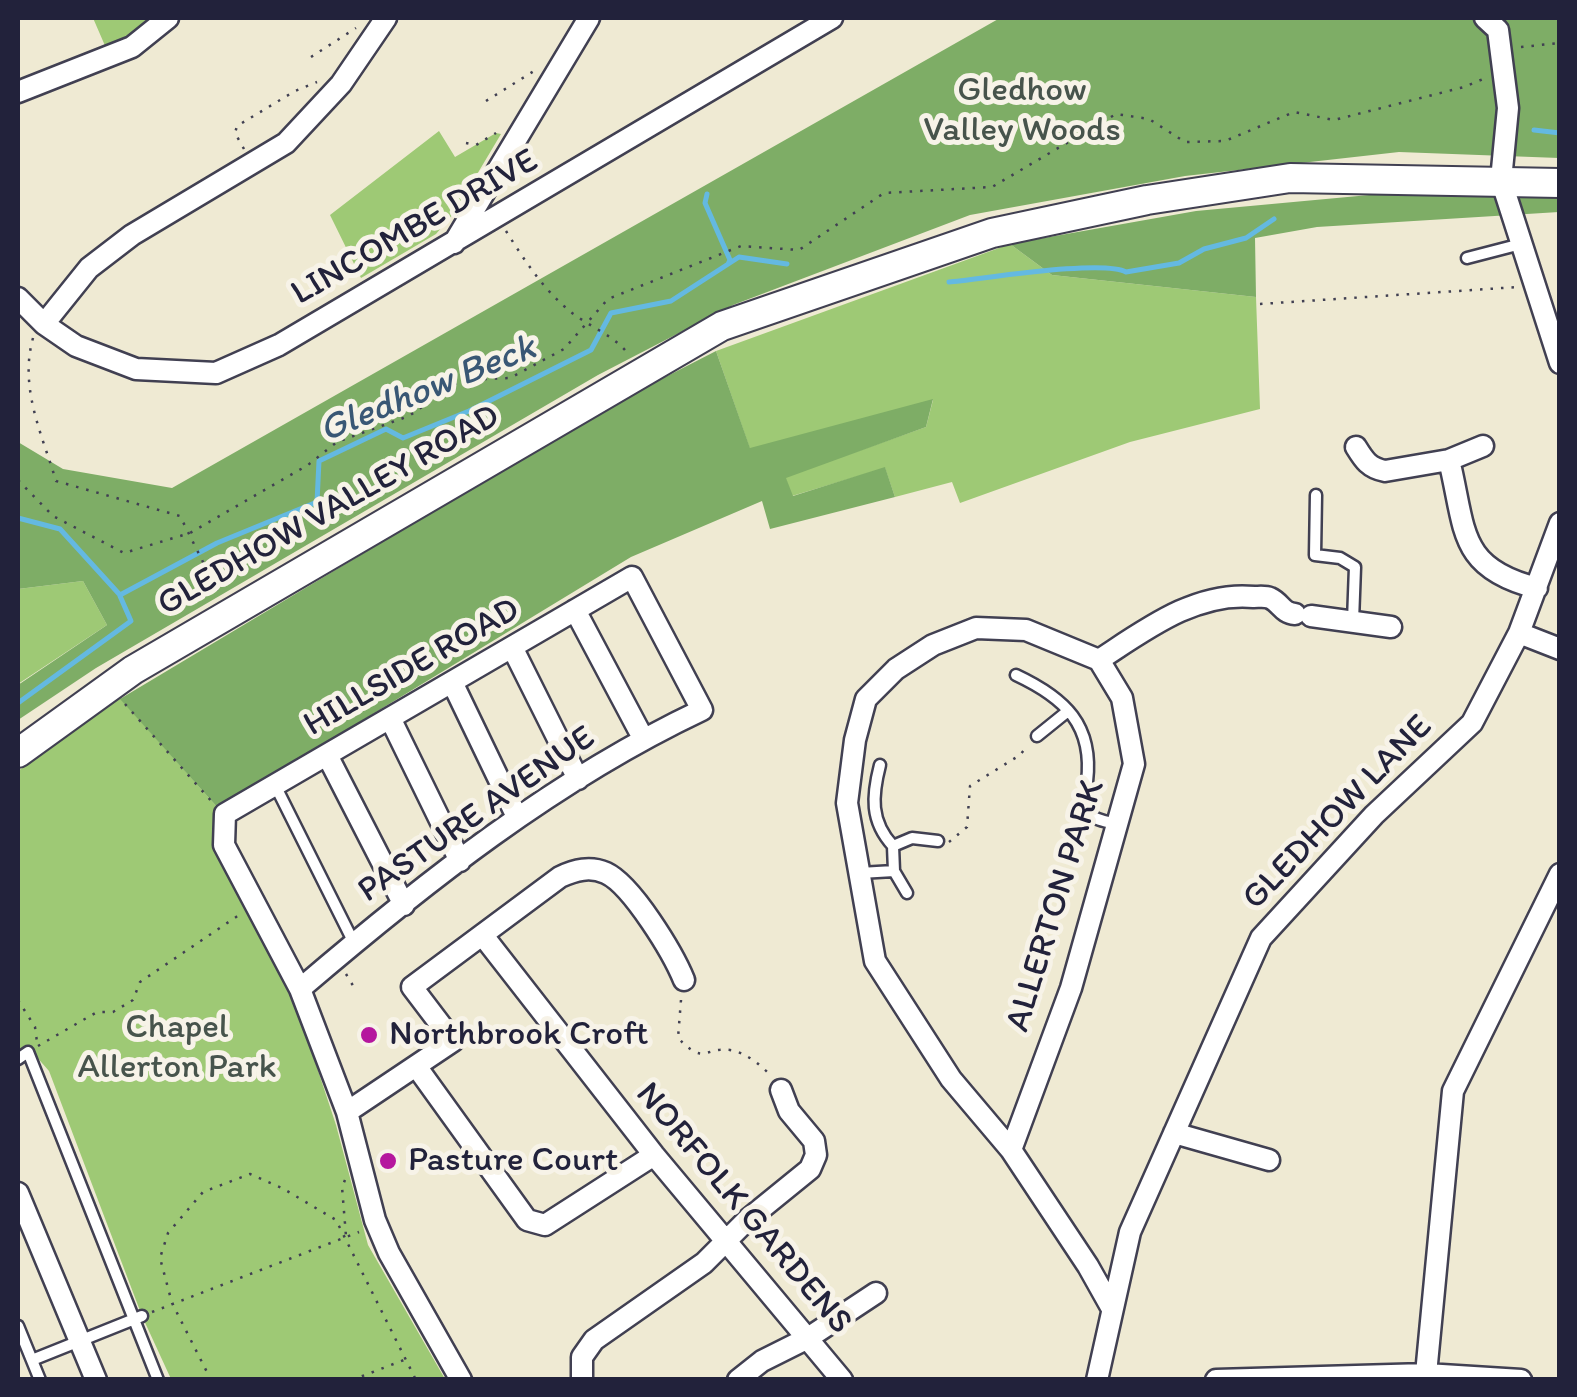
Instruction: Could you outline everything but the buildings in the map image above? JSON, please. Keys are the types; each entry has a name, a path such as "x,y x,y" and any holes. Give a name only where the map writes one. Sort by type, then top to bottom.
{"street":[{"path":"18,92 132,47 168,18"},
{"path":"41,327 90,268 132,235 286,143 336,89 386,18"},
{"path":"454,245 589,18"},
{"name":"LINCOMBE DRIVE","path":"18,298 41,327 76,346 136,369 216,373 279,345 454,245 832,18"},
{"path":"1485,18 1498,30 1508,108 1502,180 1560,363"},
{"name":"GLEDHOW VALLEY ROAD","path":"18,753 133,670 722,326 992,232 1147,200 1290,178 1560,183"},
{"path":"1356,447 1366,462 1385,471 1449,460 1483,446"},
{"path":"1449,460 1470,550 1487,568 1536,588"},
{"name":"GLEDHOW LANE","path":"1096,1380 1130,1232 1262,938 1374,815 1472,723 1519,633 1560,523"},
{"name":"HILLSIDE ROAD","path":"225,814 632,577 702,710"},
{"path":"1112,1307 1011,1150 952,1079 875,961 846,803 854,740 866,700 896,669 933,644 976,628 1026,630 1099,660 1152,625 1194,605 1231,594 1270,598 1285,613 1390,627"},
{"path":"575,610 643,738"},
{"path":"1519,633 1560,649"},
{"path":"512,647 578,779"},
{"name":"ALLERTON PARK","path":"1011,1150 1071,988 1134,764 1122,698 1099,660"},
{"path":"452,682 516,818"},
{"name":"PASTURE AVENUE","path":"300,988 516,818 643,738 702,710"},
{"path":"390,718 460,860"},
{"path":"327,755 404,904"},
{"path":"225,814 224,844 300,988 348,1112 375,1220 389,1253 461,1380"},
{"path":"348,1112 453,1041 412,987 560,877 575,870 606,873 619,882 674,955 684,980"},
{"path":"1426,1374 1454,1091 1560,874"},
{"name":"NORFOLK GARDENS","path":"484,936 654,1155 842,1380"},
{"path":"416,1066 527,1220 545,1226 654,1155"},
{"path":"582,1380 582,1357 594,1340 704,1263 814,1162 814,1141 789,1111 781,1090"},
{"path":"1174,1133 1269,1160"},
{"path":"18,1192 96,1380"},
{"path":"738,1380 762,1361 808,1338 876,1293"},
{"path":"1216,1380 1426,1374 1521,1380"}],"lane":[{"path":"1467,258 1522,244"},
{"path":"1316,494 1315,555 1340,558 1355,567 1353,622"},
{"path":"1016,675 1050,694 1082,729 1089,752 1085,804 1088,813 1117,824"},
{"path":"1037,736 1068,710"},
{"path":"880,765 874,787 874,810 880,831 893,846 894,870 907,893"},
{"path":"275,785 354,943"},
{"path":"893,846 912,838 938,841"},
{"path":"859,873 894,870"},
{"path":"18,1059 28,1052 138,1318 158,1380"},
{"path":"32,1360 138,1318"},
{"path":"18,1326 40,1380"}],"path":[{"path":"311,57 357,28"},
{"path":"18,480 52,516 124,553 190,533 308,465 337,442 409,416 460,380 510,378 564,350 608,299 740,246 799,250 884,193 992,187 1116,114 1150,119 1185,142 1225,142 1294,112 1334,120 1464,87 1502,60 1560,43"},
{"path":"486,101 536,70 552,79"},
{"path":"253,163 235,133 237,126 295,90 324,79 336,89"},
{"path":"466,143 476,145 496,133 516,140"},
{"path":"498,218 545,286 566,308 622,345 638,374"},
{"path":"1260,304 1535,286"},
{"path":"41,327 28,356 28,391 56,481 180,516 220,596"},
{"path":"120,698 225,814"},
{"path":"938,841 952,842 967,827 970,786 1020,755 1037,736"},
{"path":"28,1052 98,1012 113,1012 134,1000 140,982 255,904"},
{"path":"684,980 678,1038 689,1050 704,1056 728,1049 746,1056 766,1070 781,1090"},
{"path":"18,1000 39,1039 28,1052"},
{"path":"346,1238 342,1187 356,1146"},
{"path":"211,1380 172,1303 160,1258 168,1232 202,1192 250,1174 336,1220 416,1380"},
{"path":"138,1318 346,1238"},
{"path":"352,1380 406,1359"}],"green space":[{"path":"93,18 158,18 106,48"},
{"name":"Gledhow Valley Woods","path":"1000,18 1559,18 1559,158 1399,152 1185,176 970,215 733,305 598,375 96,668 18,720 18,685 107,625 83,581 18,589 18,442 63,469 172,488"},
{"path":"439,131 455,157 496,133 501,134 454,213 436,234 361,278 330,215"},
{"path":"1380,194 1559,197 1559,212 1317,227 1255,238 1256,297 1052,275 1010,244 1196,211"},
{"path":"1010,244 1052,275 1256,297 1260,409 1130,442 960,503 952,482 895,497 885,468 792,496 785,477 926,427 933,400 750,449 716,351"},
{"path":"716,351 750,448 933,399 926,427 786,478 793,496 885,467 895,497 770,529 762,501 631,557 218,808 120,699 611,405"},
{"path":"83,581 107,625 18,684 18,589"},
{"name":"Chapel Allerton Park","path":"120,698 218,808 214,851 293,995 336,1125 368,1245 445,1379 171,1379 142,1316 49,1071 27,1046 18,1051 18,771"}],"waterway":[{"name":"Gledhow Beck","path":"1534,130 1560,133"},
{"path":"707,194 705,203 730,260 728,264"},
{"name":"Gledhow Beck","path":"949,282 1069,269 1126,272 1179,263 1204,249 1246,238 1274,219"},
{"name":"Gledhow Beck","path":"18,518 60,529 120,595 217,543 317,502 319,461 386,429 403,438 469,411 591,350 611,313 671,301 739,257 787,264"},
{"path":"18,703 131,621 120,596"}],"place":[{"name":"Northbrook Croft","path":"369,1035"},
{"name":"Pasture Court","path":"388,1161"}]}
